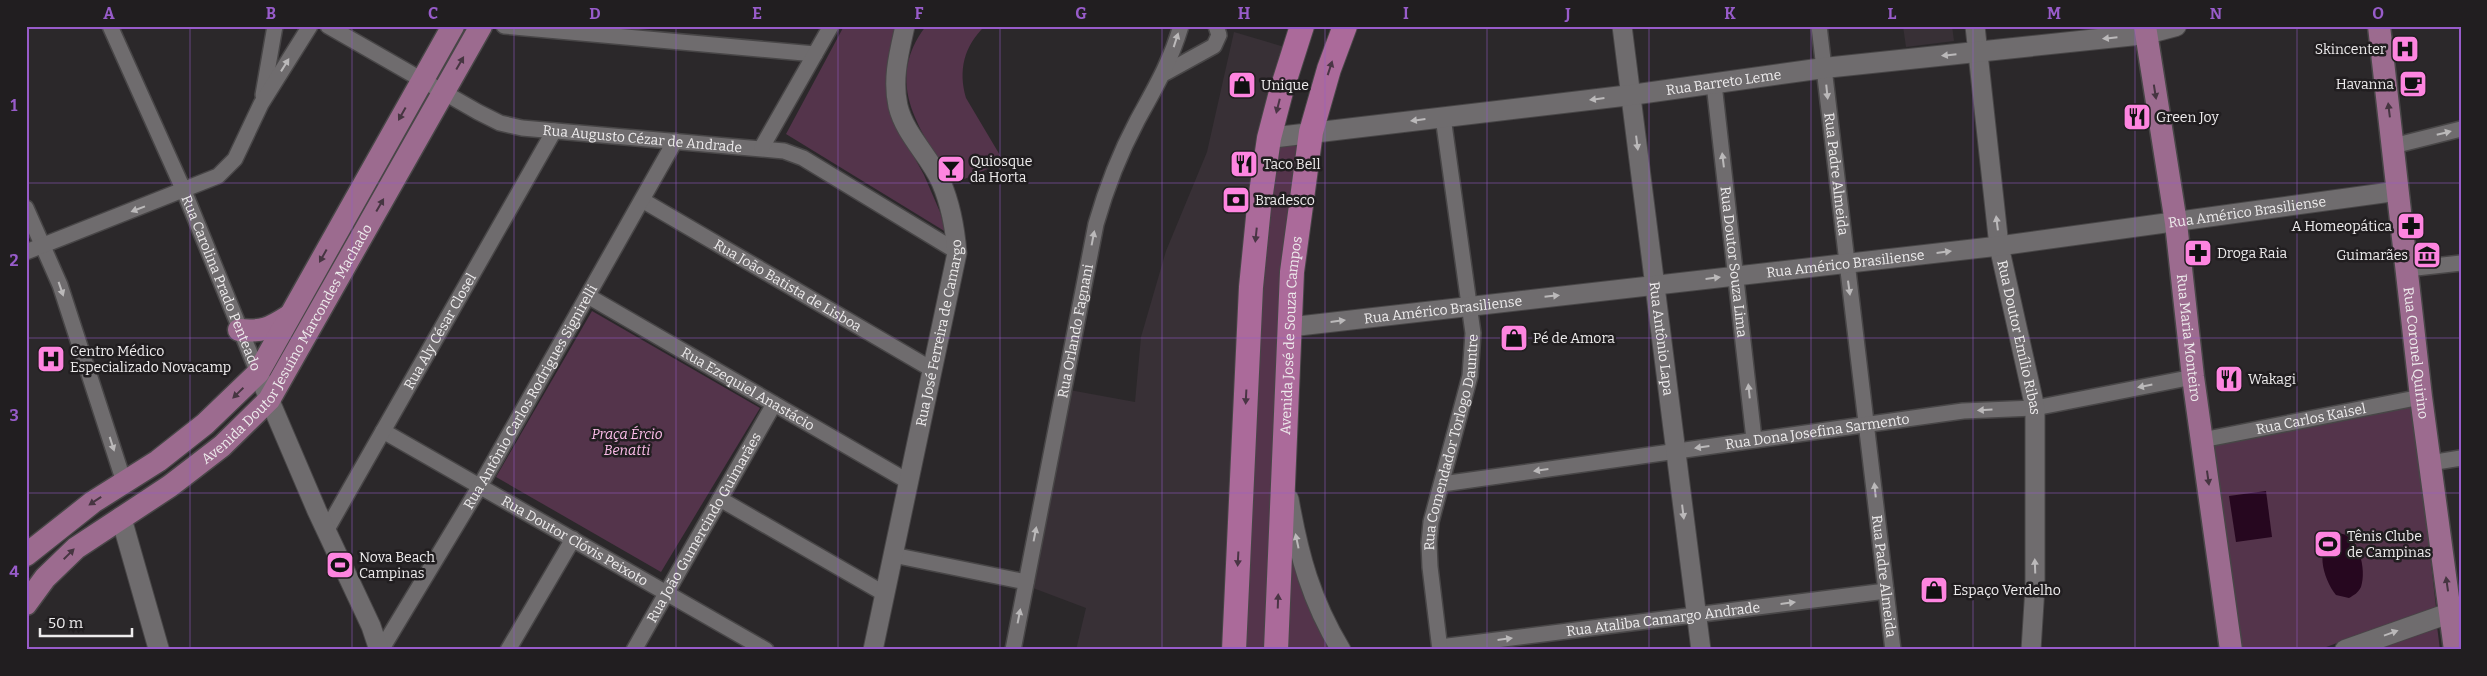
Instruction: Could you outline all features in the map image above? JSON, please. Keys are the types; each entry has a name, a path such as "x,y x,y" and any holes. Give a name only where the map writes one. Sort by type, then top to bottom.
{"highway":[{"path":"1234,650 1251,287 1270,138 1281,92 1302,26"},
{"name":"Avenida José de Souza Campos","path":"1276,650 1292,272 1311,132 1329,69 1345,26"}],"main road":[{"name":"Avenida Doutor Jesuíno Marcondes Machado","path":"26,557 93,502 158,461 205,424 258,373 453,26"},
{"name":"Avenida Doutor Jesuíno Marcondes Machado","path":"26,604 45,578 76,548 170,486 222,446 270,400 481,26"},
{"name":"Rua Barreto Leme","path":"1270,138 1714,84 1824,68 1977,52 2176,26"},
{"name":"Rua Coronel Quirino","path":"2379,26 2421,397 2430,463 2456,610 2455,650"},
{"name":"Rua Maria Monteiro","path":"2146,30 2176,223 2193,377 2231,650"},
{"path":"239,330 259,331 271,328 289,316"},
{"path":"205,424 222,446"},
{"path":"121,517 159,650"},
{"path":"26,557 36,565 45,578"},
{"path":"2345,650 2456,610"}],"street":[{"name":"Rua Carolina Prado Penteado","path":"110,26 184,192 239,330 380,650"},
{"path":"261,104 275,26"},
{"path":"26,252 42,244 184,192 218,176 235,159 261,104 310,26"},
{"name":"Rua Augusto Cézar de Andrade","path":"328,26 421,81 500,123 522,128 784,151 803,158 956,251"},
{"path":"504,26 815,54"},
{"path":"661,40 669,26"},
{"path":"762,148 831,26"},
{"name":"Rua José Ferreira de Camargo","path":"873,650 933,370 956,251 954,219 941,181 905,125 898,105 895,75 905,26"},
{"name":"Rua Orlando Fagnani","path":"1013,650 1101,206 1136,122 1165,72 1181,26"},
{"path":"1165,72 1214,46 1219,35 1216,26"},
{"name":"Rua Antônio Lapa","path":"1622,26 1701,650"},
{"name":"Rua Padre Almeida","path":"1820,26 1846,263 1868,425 1894,650"},
{"name":"Rua Doutor Emílio Ribas","path":"1975,26 1999,246 2035,408 2035,587 2031,650"},
{"name":"Rua Doutor Souza Lima","path":"1714,84 1754,440"},
{"name":"Rua Comendador Torlogo Dauntre","path":"1440,648 1429,543 1431,522 1470,376 1474,333 1443,117"},
{"path":"2393,146 2461,129"},
{"name":"Rua Aly César Closel","path":"326,531 554,131"},
{"name":"Rua Antônio Carlos Rodrigues Signirelli","path":"380,650 480,486 675,141"},
{"name":"Rua Américo Brasiliense","path":"1290,327 1471,304 1654,286 1999,246 2398,191"},
{"name":"Rua João Batista de Lisboa","path":"642,200 933,370"},
{"path":"26,208 60,285 124,482"},
{"path":"2407,269 2461,263"},
{"name":"Rua Ezequiel Anastácio","path":"588,296 909,482"},
{"name":"Rua Dona Josefina Sarmento","path":"1442,484 1963,412 2035,408 2193,377"},
{"name":"Rua Carlos Kaisel","path":"2202,440 2421,397"},
{"name":"Rua João Gumercindo Guimarães","path":"634,650 774,404"},
{"name":"Rua Doutor Clóvis Peixoto","path":"383,431 766,650"},
{"path":"2430,463 2461,458"},
{"path":"1284,463 1296,541 1310,589 1324,621 1341,650"},
{"path":"720,499 885,594"},
{"path":"508,650 573,539"},
{"path":"893,555 1026,582"},
{"name":"Rua Ataliba Camargo Andrade","path":"1440,648 1886,591"}],"shaded area":[{"path":"1903,26 1952,26 1954,41 1906,47"},
{"path":"1234,32 1288,48 1225,650 1076,650 1086,608 1033,588 1064,389 1135,402 1141,337 1166,251 1207,152"},
{"path":"2266,491 2272,537 2236,542 2229,496"},
{"path":"2337,533 2351,539 2360,554 2362,562 2363,580 2361,587 2349,598 2336,595 2324,571 2323,553 2325,545"}],"green space":[{"path":"844,26 895,26 893,50 902,135 924,175 940,212 946,232 786,134"},
{"path":"926,26 985,26 968,50 963,68 964,88 966,98 1004,162 955,183 919,126 911,107 907,88 907,68 913,47"},
{"path":"1304,139 1271,650 1239,650 1257,279 1274,142"},
{"name":"Praça Ércio Benatti","path":"592,311 760,408 661,572 496,477"},
{"name":"Tênis Clube de Campinas","path":"2413,405 2436,607 2318,650 2241,650 2213,445"},
{"path":"1293,547 1337,650 1283,650 1284,548"},
{"path":"2437,626 2440,650 2370,650"}],"place":[{"name":"Skincenter","path":"2405,49"},
{"name":"Havanna","path":"2413,84"},
{"name":"Unique","path":"1242,85"},
{"name":"Green Joy","path":"2137,117"},
{"name":"Taco Bell","path":"1244,164"},
{"name":"Quiosque da Horta","path":"951,169"},
{"name":"Bradesco","path":"1236,200"},
{"name":"A Homeopática","path":"2411,226"},
{"name":"Droga Raia","path":"2198,253"},
{"name":"Guimarães","path":"2427,255"},
{"name":"Pé de Amora","path":"1514,338"},
{"name":"Centro Médico Especializado Novacamp","path":"51,359"},
{"name":"Wakagi","path":"2229,379"},
{"name":"Tênis Clube de Campinas","path":"2328,544"},
{"name":"Nova Beach Campinas","path":"340,565"},
{"name":"Espaço Verdelho","path":"1934,590"}]}
